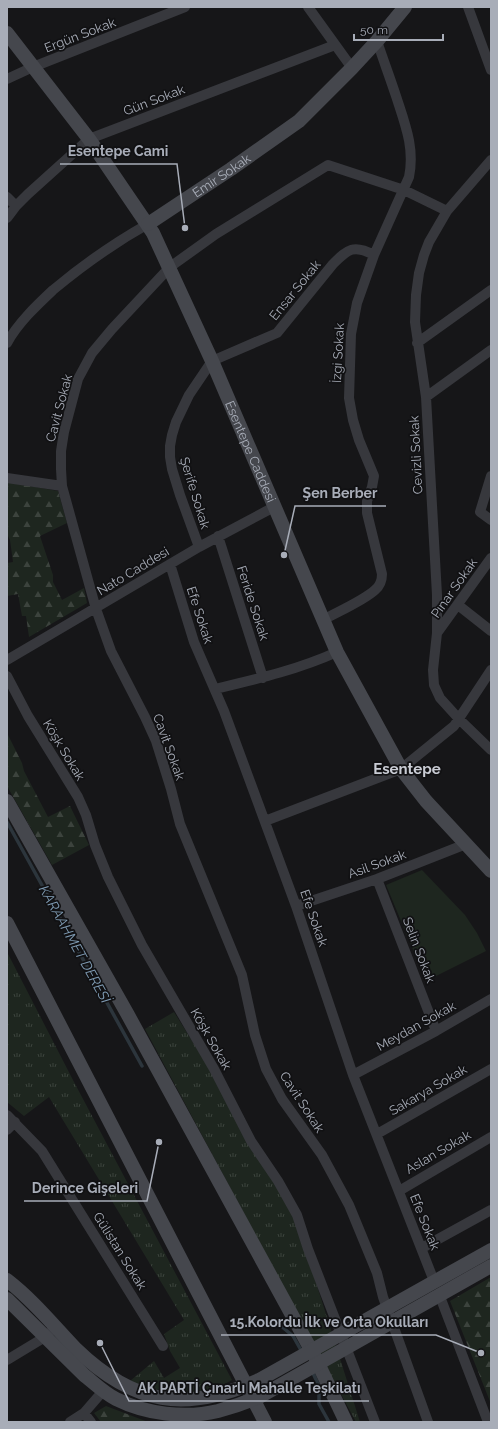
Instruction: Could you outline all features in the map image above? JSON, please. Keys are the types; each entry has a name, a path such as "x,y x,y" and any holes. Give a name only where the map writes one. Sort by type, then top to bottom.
{"street":[{"name":"Ergün Sokak","path":"7,79 33,67 185,7"},
{"path":"308,7 352,68"},
{"name":"Emir Sokak","path":"7,343 24,319 42,300 74,272 108,247 148,224 231,169 299,121 352,68 405,7"},
{"path":"468,7 491,70"},
{"name":"Esentepe Caddesi","path":"7,33 89,139 148,224 170,267 212,361 337,652 401,769 426,802 491,871"},
{"name":"İzgi Sokak","path":"323,620 371,593 375,590 382,579 367,513 367,501 372,488 374,476 357,433 349,398 352,328 357,303 374,255 404,190 411,167 411,144 408,131 377,41"},
{"name":"Gün Sokak","path":"7,218 16,206 89,139 335,44"},
{"name":"Cevizli Sokak","path":"491,160 448,211 429,242 419,273 416,295 415,322 426,397 437,595 437,633 433,670 434,685 440,698 491,750"},
{"name":"Cavit Sokak","path":"404,190 328,165 216,234 170,267 112,328 92,353 78,379 60,451 62,486 96,609 111,651 156,741 180,824 242,975 255,1035 266,1069 282,1099 322,1155 349,1206 374,1266 396,1336 428,1422"},
{"path":"404,190 448,211"},
{"path":"7,197 16,206"},
{"name":"Ensar Sokak","path":"212,361 274,336 333,264 349,251 359,248 374,255"},
{"path":"417,343 491,290"},
{"path":"426,397 491,350"},
{"name":"Şerife Sokak","path":"199,547 172,469 170,446 176,422 189,394 212,361"},
{"path":"491,476 480,512 491,520"},
{"path":"7,478 62,486"},
{"name":"Nato Caddesi","path":"7,660 218,536 274,507"},
{"name":"Feride Sokak","path":"218,536 263,678"},
{"name":"Pınar Sokak","path":"437,633 491,558"},
{"name":"Efe Sokak","path":"170,564 194,642 215,689 265,821 296,906 353,1075 434,1281"},
{"path":"458,605 491,631"},
{"path":"215,689 263,678 312,663 337,652"},
{"path":"265,821 401,769 454,726 491,670"},
{"name":"Köşk Sokak","path":"7,676 28,716 78,797 108,877 142,946 214,1069 251,1141 278,1181 295,1211 374,1422"},
{"path":"7,802 135,1028 316,1359 346,1422"},
{"name":"Asil Sokak","path":"296,906 377,879 466,844"},
{"name":"Selin Sokak","path":"377,879 436,1031"},
{"path":"7,923 265,1422"},
{"name":"Meydan Sokak","path":"353,1075 436,1031 491,999"},
{"name":"Sakarya Sokak","path":"377,1134 491,1069"},
{"path":"7,1130 11,1119"},
{"name":"Gülistan Sokak","path":"11,1119 42,1151 163,1346"},
{"name":"Aslan Sokak","path":"399,1191 491,1136"},
{"path":"422,1248 491,1210"},
{"path":"7,1280 23,1294 89,1361 111,1377 130,1388 150,1396 195,1400 220,1395 245,1387 491,1250"},
{"path":"7,1299 84,1375 103,1391 115,1398 146,1410 175,1414 201,1414 217,1411 246,1402 283,1385 439,1294 491,1266"},
{"path":"439,1294 488,1422"},
{"path":"7,1360 46,1337 55,1327"},
{"path":"70,1422 84,1413 103,1391"},
{"path":"84,1413 91,1422"}],"green space":[{"path":"7,482 58,491 67,523 40,536 53,575 53,582 62,600 84,588 87,603 29,637 26,616 22,616 18,594 7,596 7,563 13,562 10,540 7,534"},
{"path":"7,733 22,763 24,771 48,817 70,806 89,845 52,865 7,786"},
{"path":"422,870 465,915 477,933 486,951 426,981 386,885"},
{"path":"7,952 232,1380 213,1389 192,1393 160,1390 130,1381 154,1361 164,1378 180,1368 170,1351 164,1334 184,1320 49,1097 24,1116 7,1102"},
{"path":"174,1012 209,1068 288,1204 301,1235 360,1422 356,1422 145,1029"},
{"path":"491,1277 491,1404 450,1301"},
{"path":"106,1406 148,1422 101,1422 94,1413"}],"waterway":[{"name":"KARAAHMET DERESİ","path":"7,822 142,1066"},
{"name":"KARAAHMET DERESİ","path":"281,1326 293,1336 302,1352"},
{"name":"KARAAHMET DERESİ","path":"312,1371 319,1386 319,1404 329,1422"}],"place":[{"name":"Esentepe Cami","path":"185,228"},
{"name":"Şen Berber","path":"284,555"},
{"name":"Derince Gişeleri","path":"159,1142"},
{"name":"AK PARTİ Çınarlı Mahalle Teşkilatı","path":"100,1343"},
{"name":"15.Kolordu İlk ve Orta Okulları","path":"481,1353"}],"district":[{"name":"Esentepe","path":"407,769"}]}
